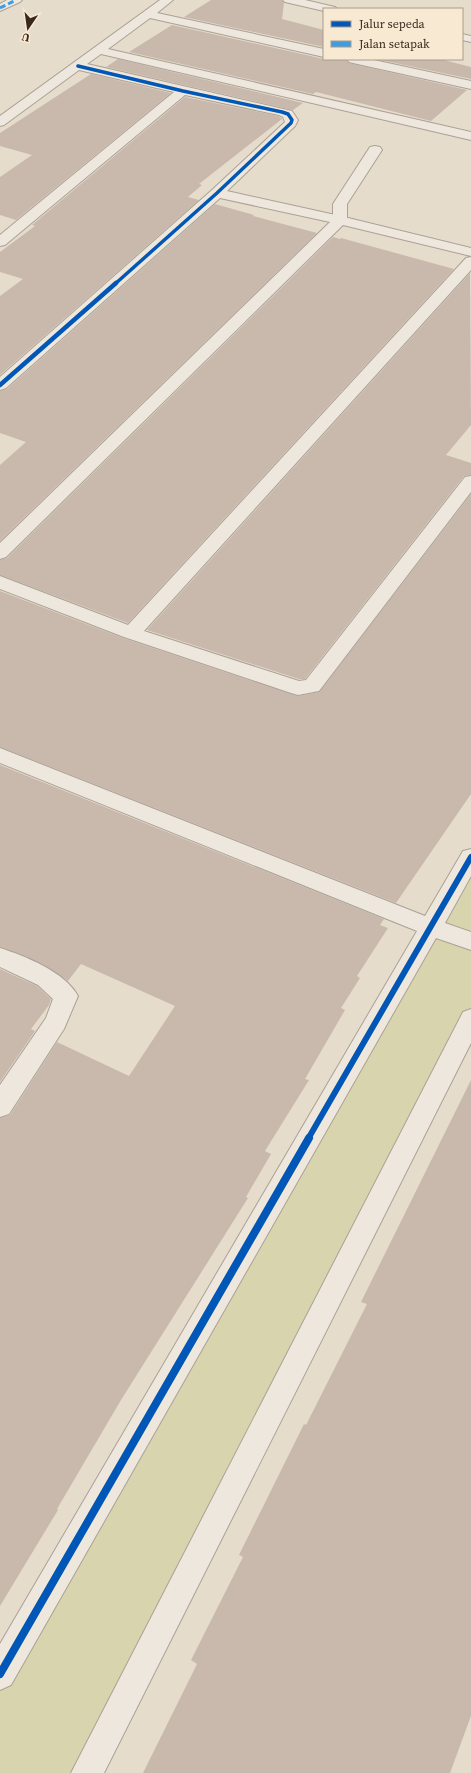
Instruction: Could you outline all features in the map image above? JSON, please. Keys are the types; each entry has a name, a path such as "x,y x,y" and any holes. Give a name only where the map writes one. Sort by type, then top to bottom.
{"street":[{"path":"0,8 16,0"},
{"path":"0,122 167,0"},
{"path":"289,0 326,8"},
{"path":"148,14 323,53"},
{"path":"99,50 471,136"},
{"path":"358,60 471,85"},
{"path":"0,385 217,193 291,123 291,117 282,112 183,91 78,66"},
{"path":"0,242 183,91"},
{"path":"0,553 340,220 340,204 374,150"},
{"path":"217,193 340,220 471,252"},
{"path":"131,633 471,262"},
{"path":"0,582 131,633 298,688 312,686 471,481"},
{"path":"0,755 431,928 471,941"},
{"path":"0,1674 471,857"},
{"path":"0,957 46,978 66,996 56,1022 0,1106"},
{"path":"87,1773 471,1019"}],"shaded area":[{"path":"471,857 471,1019 87,1773 0,1773 0,1674"}],"building":[{"path":"211,0 282,0 284,3 282,19 323,30 323,47 184,17"},
{"path":"172,25 323,60 347,60 349,63 467,90 431,121 316,92 313,94 129,52"},
{"path":"118,59 303,103 293,110 106,67"},
{"path":"381,60 444,60 471,67 471,79"},
{"path":"91,74 171,93 16,220 0,215 0,177 32,155 0,146 0,133"},
{"path":"185,97 278,116 282,119 199,184 202,185 188,197 199,200 0,375 0,296 23,279 0,272 0,252 35,226 32,225"},
{"path":"215,204 317,233 0,541 0,465 26,442 0,433 0,391 7,389"},
{"path":"333,237 454,269 128,623 0,575 0,560 7,558"},
{"path":"470,273 471,425 446,455 471,463 471,475 464,476 305,679 299,679 147,630"},
{"path":"471,494 471,794 396,903 0,747 0,591 123,638 291,694 298,696 319,692"},
{"path":"0,765 384,919 380,925 388,928 357,976 360,978 341,1008 345,1010 305,1079 309,1080 265,1151 271,1154 246,1197 248,1198 121,1400 57,1509 58,1510 0,1606 0,1118 10,1115 57,1042 129,1076 175,1006 81,964 68,981 44,965 0,947"},
{"path":"0,969 37,986 51,999 49,1005 31,1029 35,1031 0,1082"},
{"path":"471,1080 471,1716 450,1773 143,1773 197,1664 191,1660 243,1557 239,1555 304,1424 306,1425 367,1304 361,1302"}],"marked path":[{"path":"0,8 16,0"}],"cycle path":[{"path":"0,385 217,193 291,123 292,120 288,114 282,112 183,91 78,66"},
{"path":"0,1674 471,857"}]}
